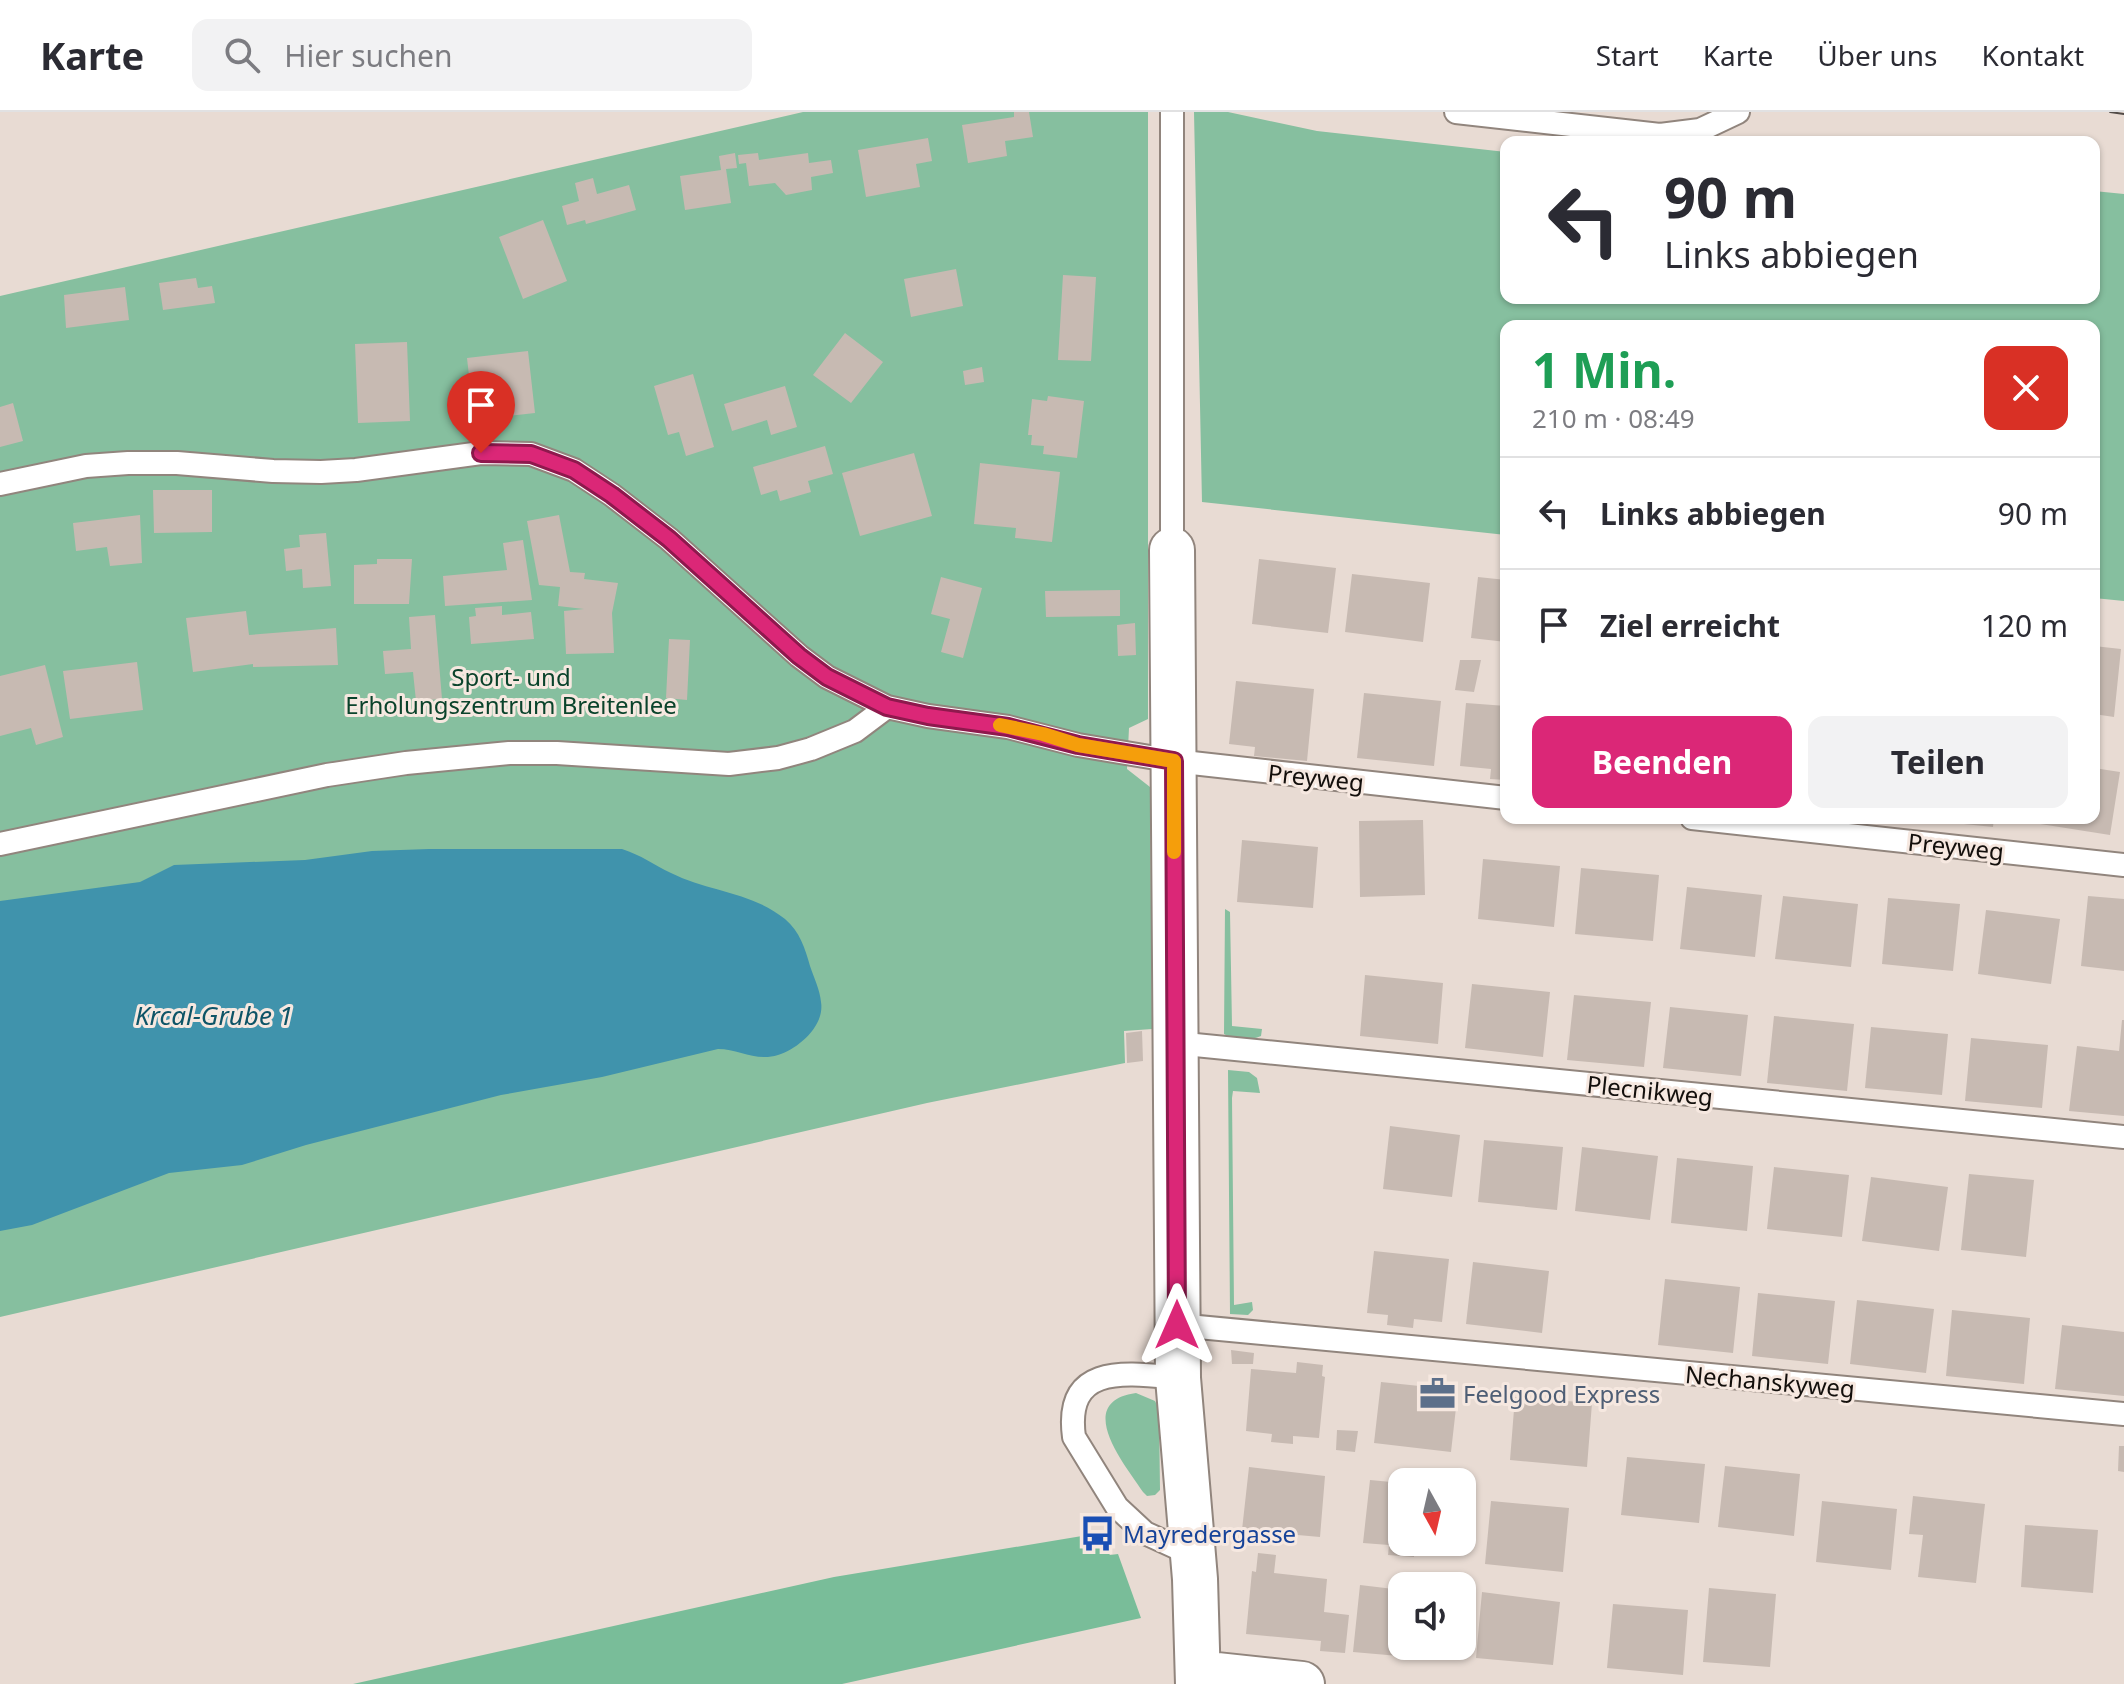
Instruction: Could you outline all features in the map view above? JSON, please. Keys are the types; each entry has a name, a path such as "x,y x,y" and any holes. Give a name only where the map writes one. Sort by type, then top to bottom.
{"street":[{"path":"1172,550 1178,1378 1193,1555 1198,1678 1302,1684"}],"lane":[{"path":"1172,112 1172,550"},
{"path":"1456,112 1660,135 1700,130 1738,112"},
{"name":"Preyweg","path":"0,484 86,466 128,463 321,472 481,453 531,454 574,470 612,495 669,539 799,656 827,677 887,707 1008,727 1078,745 1174,761 1500,797"},
{"path":"0,844 327,775 406,763 509,753 729,764 778,758 811,749 855,731 887,707"},
{"name":"Preyweg","path":"1747,824 2124,865"},
{"name":"Plecnikweg","path":"1175,1043 2124,1137"},
{"name":"Nechanskyweg","path":"1177,1325 2124,1414"},
{"path":"1178,1378 1117,1374 1094,1379 1078,1394 1072,1424 1074,1437 1117,1507 1145,1533 1193,1555"}],"green space":[{"name":"Sport- und Erholungszentrum Breitenlee","path":"803,112 1148,112 1148,719 1129,728 1127,769 1150,787 1152,1029 1124,1031 1125,1063 927,1103 0,1317 0,296"},
{"path":"1194,112 1228,112 1317,131 1500,151 1500,304 2100,304 2100,192 2124,194 2124,601 2100,599 2100,320 1500,320 1500,534 1202,502"},
{"path":"1225,909 1230,912 1232,1026 1262,1029 1261,1036 1252,1039 1238,1039 1224,1034"},
{"path":"1228,1070 1249,1072 1257,1078 1260,1093 1233,1091 1232,1098 1234,1305 1252,1302 1253,1310 1248,1315 1230,1314"},
{"path":"1136,1393 1155,1401 1159,1409 1160,1490 1155,1495 1147,1496 1143,1492 1116,1452 1106,1421 1108,1409 1117,1399"},
{"path":"1088,1535 1094,1545 1100,1542 1110,1555 1118,1554 1141,1618 842,1684 353,1684 834,1577"}],"water":[{"name":"Krcal-Grube 1","path":"622,849 685,879 759,903 795,929 819,993 819,1020 794,1048 778,1055 762,1057 718,1049 602,1077 501,1095 306,1145 242,1165 169,1173 32,1225 0,1231 0,901 140,882 174,865 305,860 372,851"}],"building":[{"path":"1014,112 1029,112 1033,137 1005,141 1007,156 968,163 962,125 1014,117"},
{"path":"928,138 932,161 916,164 920,187 866,197 858,150"},
{"path":"735,153 737,168 726,169 731,203 685,210 680,176 721,170 719,156"},
{"path":"758,153 759,160 808,153 809,163 831,160 833,173 811,177 812,190 786,195 775,183 749,186 746,163 739,164 738,155"},
{"path":"593,178 597,194 629,185 636,210 586,224 585,220 567,225 562,206 579,201 575,183"},
{"path":"543,220 567,281 523,299 499,237"},
{"path":"956,269 963,306 911,317 904,279"},
{"path":"1063,275 1096,277 1091,361 1058,360"},
{"path":"196,278 198,288 212,286 215,303 163,310 159,283"},
{"path":"125,287 129,320 66,328 64,295"},
{"path":"845,333 883,362 851,403 813,375"},
{"path":"407,342 410,421 358,423 355,344"},
{"path":"528,351 535,413 474,420 467,358"},
{"path":"982,367 984,382 965,385 963,371"},
{"path":"693,374 714,447 686,456 679,432 668,435 654,386"},
{"path":"785,386 797,427 771,435 767,420 732,431 724,404"},
{"path":"1048,396 1084,401 1077,458 1043,454 1044,446 1031,445 1032,435 1028,435 1032,399 1047,401"},
{"path":"13,403 23,441 0,447 0,407"},
{"path":"825,446 833,474 808,481 811,492 780,501 777,490 761,495 753,467"},
{"path":"914,453 932,516 860,536 842,473"},
{"path":"980,463 1060,472 1052,542 1015,538 1016,528 974,524"},
{"path":"153,490 212,490 212,532 154,533"},
{"path":"140,515 142,563 110,566 107,547 76,551 73,523"},
{"path":"559,515 570,572 585,573 584,579 618,583 612,613 614,653 566,654 564,611 584,609 558,606 560,587 539,585 527,521"},
{"path":"326,533 331,586 303,588 302,569 286,571 284,549 300,547 299,535"},
{"path":"523,540 532,600 445,606 443,576 507,570 503,543"},
{"path":"377,559 412,559 409,604 354,604 354,565 377,564"},
{"path":"1259,559 1336,568 1328,633 1252,624"},
{"path":"1352,574 1430,583 1423,642 1345,632"},
{"path":"941,577 982,588 963,658 941,652 950,619 931,614"},
{"path":"1478,577 1500,579 1500,641 1471,638"},
{"path":"1120,590 1120,616 1046,617 1045,591"},
{"path":"502,606 502,615 531,612 534,639 471,644 469,617 476,616 475,608"},
{"path":"246,611 249,635 336,628 338,665 253,667 253,664 193,672 186,618"},
{"path":"435,615 442,699 416,701 413,672 385,674 383,651 411,649 409,617"},
{"path":"1135,623 1136,655 1118,656 1117,625"},
{"path":"669,639 690,640 687,700 666,698"},
{"path":"2100,647 2121,649 2114,717 2100,715"},
{"path":"1460,660 1481,660 1474,692 1455,690"},
{"path":"137,662 143,710 70,719 63,671"},
{"path":"45,665 63,737 36,745 31,728 0,736 0,676"},
{"path":"1236,681 1314,689 1307,761 1254,756 1255,747 1229,744"},
{"path":"1364,693 1441,701 1434,766 1357,758"},
{"path":"1466,703 1500,706 1500,780 1490,779 1491,769 1460,766"},
{"path":"2100,769 2120,772 2110,835 2040,824 2100,824"},
{"path":"1423,820 1425,895 1360,897 1359,821"},
{"path":"1964,824 1993,824 1993,827"},
{"path":"1242,840 1318,847 1313,908 1237,902"},
{"path":"1483,859 1560,866 1554,927 1478,919"},
{"path":"1581,868 1659,875 1653,941 1575,934"},
{"path":"1687,887 1762,895 1755,957 1680,949"},
{"path":"1783,896 1858,904 1851,967 1775,959"},
{"path":"2088,896 2124,899 2124,971 2081,966"},
{"path":"1888,898 1960,904 1953,971 1882,964"},
{"path":"1986,910 2060,919 2051,984 1978,974"},
{"path":"1365,975 1443,983 1438,1044 1360,1036"},
{"path":"1472,984 1550,992 1543,1057 1465,1048"},
{"path":"1574,995 1651,1002 1644,1067 1567,1060"},
{"path":"1670,1007 1748,1015 1741,1076 1663,1068"},
{"path":"1774,1016 1854,1024 1847,1091 1767,1083"},
{"path":"2122,1020 2124,1116 2069,1111 2077,1046 2119,1051"},
{"path":"1871,1027 1948,1034 1942,1095 1865,1088"},
{"path":"1142,1031 1143,1061 1127,1063 1126,1033"},
{"path":"1971,1038 2048,1045 2042,1108 1965,1101"},
{"path":"1390,1126 1460,1135 1452,1197 1383,1189"},
{"path":"1484,1140 1563,1147 1557,1210 1478,1202"},
{"path":"1582,1147 1658,1156 1650,1220 1575,1211"},
{"path":"1677,1158 1753,1166 1747,1231 1671,1223"},
{"path":"1774,1167 1849,1175 1842,1237 1767,1229"},
{"path":"1969,1174 2034,1180 2026,1257 1961,1250"},
{"path":"1871,1177 1948,1187 1939,1251 1862,1241"},
{"path":"1374,1251 1449,1259 1442,1322 1414,1319 1413,1328 1387,1325 1388,1315 1367,1313"},
{"path":"1473,1262 1549,1271 1542,1333 1466,1324"},
{"path":"1665,1279 1740,1287 1733,1353 1658,1345"},
{"path":"1758,1293 1835,1301 1828,1364 1752,1356"},
{"path":"1857,1300 1934,1309 1926,1373 1850,1364"},
{"path":"1952,1310 2030,1318 2024,1384 1946,1376"},
{"path":"2062,1325 2124,1332 2124,1396 2055,1389"},
{"path":"1231,1350 1254,1353 1253,1364 1232,1364"},
{"path":"1297,1362 1323,1365 1322,1376 1325,1377 1319,1438 1293,1436 1293,1444 1271,1442 1272,1434 1246,1431 1251,1369 1296,1373"},
{"path":"1381,1382 1458,1390 1451,1452 1374,1443"},
{"path":"1515,1397 1592,1403 1587,1467 1510,1460"},
{"path":"1337,1430 1358,1431 1355,1452 1336,1450"},
{"path":"2119,1446 2124,1446 2124,1472 2118,1471"},
{"path":"1627,1457 1705,1464 1699,1523 1621,1515"},
{"path":"1725,1466 1800,1474 1794,1536 1718,1527"},
{"path":"1249,1467 1325,1476 1320,1537 1242,1530"},
{"path":"1370,1480 1388,1482 1388,1545 1363,1543"},
{"path":"1913,1496 1985,1504 1976,1583 1918,1577 1923,1535 1909,1534"},
{"path":"1491,1501 1569,1508 1563,1572 1485,1564"},
{"path":"1822,1501 1897,1509 1891,1570 1816,1562"},
{"path":"2025,1525 2098,1530 2093,1593 2021,1587"},
{"path":"1258,1553 1276,1555 1274,1573 1327,1579 1324,1612 1349,1615 1345,1653 1320,1651 1321,1641 1246,1634 1252,1571 1256,1572"},
{"path":"1360,1585 1388,1588 1388,1655 1353,1652"},
{"path":"1709,1588 1776,1594 1770,1667 1703,1662"},
{"path":"1482,1592 1560,1602 1553,1665 1476,1658"},
{"path":"1613,1604 1688,1610 1683,1675 1607,1668"}],"tram line":[{"path":"2110,112 2124,114"}],"slow traffic":[{"path":"1000,725 1078,745 1174,761 1174,852"}],"place":[{"name":"Feelgood Express","path":"1437,1393"},
{"name":"Mayredergasse","path":"1097,1533"}],"route":[{"path":"481,453 531,454 574,470 669,539 799,656 827,677 887,707 1008,727 1078,745 1174,761 1177,1325"}]}
